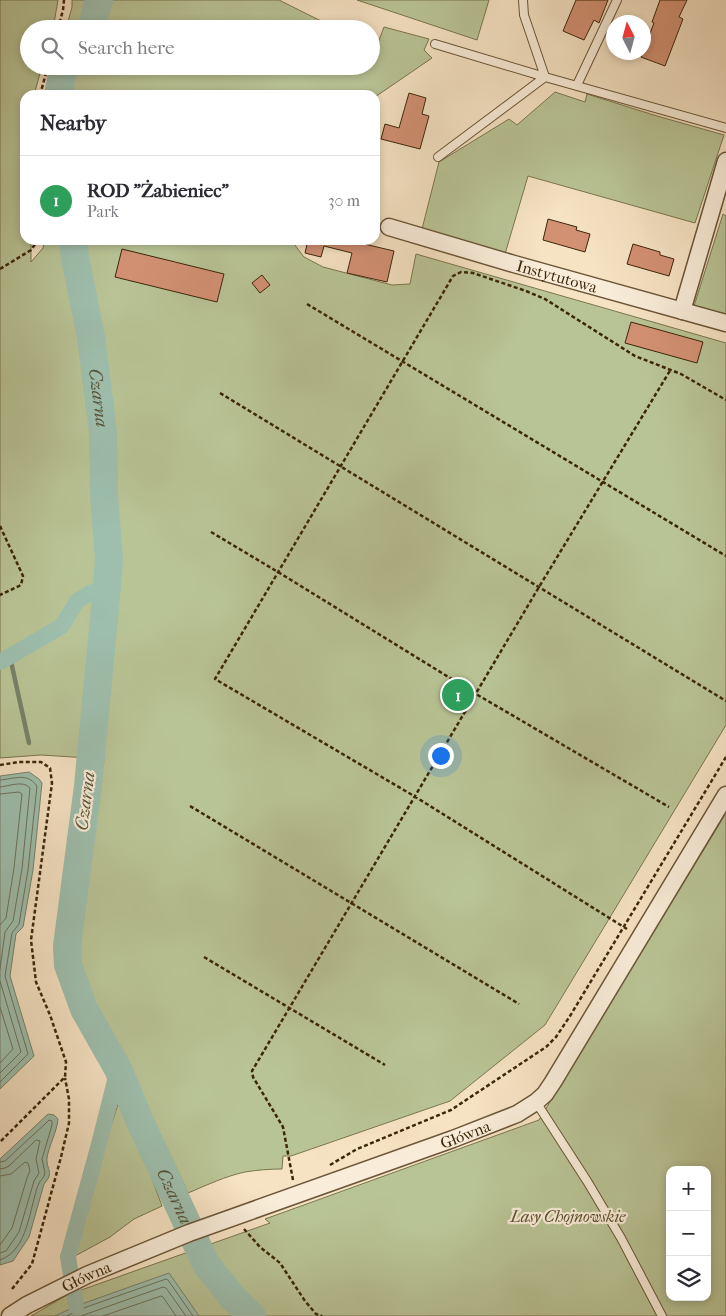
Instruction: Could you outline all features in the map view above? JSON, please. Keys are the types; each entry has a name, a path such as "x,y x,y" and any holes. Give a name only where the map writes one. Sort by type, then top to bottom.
{"street":[{"path":"682,311 726,161"},
{"name":"Instytutowa","path":"389,227 726,323"},
{"name":"Główna","path":"10,1316 27,1305 87,1275 233,1217 453,1140 517,1114 536,1102 545,1094 553,1082 726,795"}],"lane":[{"path":"523,0 524,15 545,77"},
{"path":"577,86 616,0"},
{"path":"435,44 726,128"},
{"path":"438,157 545,77"},
{"path":"536,1102 587,1180 621,1238 662,1316"}],"path":[{"path":"60,20 64,0"},
{"path":"41,90 46,75"},
{"path":"0,269 31,250 34,245"},
{"path":"640,938 414,796 215,679 453,276 461,272 473,273 526,290 544,299 635,356 671,369 726,400"},
{"path":"307,304 726,556"},
{"path":"297,1194 282,1127 253,1077 252,1071 414,796 671,369"},
{"path":"220,393 726,701"},
{"path":"0,526 22,576 21,585 0,595"},
{"path":"210,532 476,694 669,807"},
{"path":"326,1167 357,1149 452,1110 546,1046 556,1037 726,757"},
{"path":"0,765 19,762 41,762 50,768 52,783 31,940 36,982 50,1015 66,1062 65,1078 69,1099 69,1123 32,1264 12,1289"},
{"path":"190,806 520,1004"},
{"path":"204,958 385,1065"},
{"path":"0,1142 65,1078"},
{"path":"233,1217 260,1247 280,1263 304,1302 316,1315 322,1316"}],"green space":[{"path":"0,0 58,0 55,20 20,20 20,75 40,75 35,90 20,90 20,245 31,245 31,262 44,245 295,245 304,257 323,267 392,285 410,284 416,254 726,343 726,725 545,1025 450,1101 291,1156 283,1156 282,1169 245,1172 188,1193 130,1068 95,1009 81,978 77,961 74,944 104,759 41,755 0,758"},
{"path":"72,0 279,0 319,20 68,20"},
{"path":"357,0 489,0 477,40"},
{"path":"384,27 429,39 424,50 432,58 380,94 380,90 49,90 53,75 380,75 380,38"},
{"path":"555,92 585,102 587,94 724,135 695,223 528,176 505,254 422,229 439,162 509,119 517,125"},
{"path":"723,214 726,216 726,314 694,306"},
{"name":"Lasy Chojnowskie","path":"726,813 726,1316 31,1316 67,1295 270,1223 265,1219 539,1120"},
{"path":"121,1095 162,1206 134,1219 110,1237 75,1256 75,1243 88,1197"}],"water":[{"path":"29,772 42,783 33,870 23,927 16,934 10,976 34,1056 0,1089 0,776"},
{"path":"48,1114 54,1115 58,1119 47,1158 50,1174 44,1184 29,1237 13,1261 0,1265 0,1159"},
{"path":"169,1273 199,1316 55,1316 76,1306"}],"building":[{"path":"576,0 608,0 599,23 594,20 584,40 563,31"},
{"path":"660,0 687,0 679,17 683,19 665,66 649,60 651,60 651,31 654,23 652,22"},
{"path":"409,93 426,98 422,114 429,116 420,149 381,139 385,124 399,128"},
{"path":"548,219 577,227 576,230 590,234 585,252 543,240"},
{"path":"633,244 660,252 660,255 674,259 669,276 627,264"},
{"path":"307,245 368,245 394,251 387,282 347,273 352,253 324,246 321,257 305,253"},
{"path":"122,249 224,274 217,302 115,277"},
{"path":"262,275 270,285 260,293 252,283"},
{"path":"631,322 703,342 697,363 625,343"}],"waterway":[{"name":"Czarna","path":"93,20 99,0"},
{"name":"Czarna","path":"59,90 62,75"},
{"name":"Czarna","path":"74,245 91,337 103,432 104,495 109,559 88,786 67,946 68,965 84,1009 118,1069 141,1124 206,1264 233,1298 252,1316"},
{"path":"0,662 62,626 77,601 90,593 107,587"},
{"path":"10,657 29,743"},
{"path":"76,1306 68,1257 118,1069"}],"place":[{"name":"ROD \"Żabieniec\"","path":"458,695"}]}
